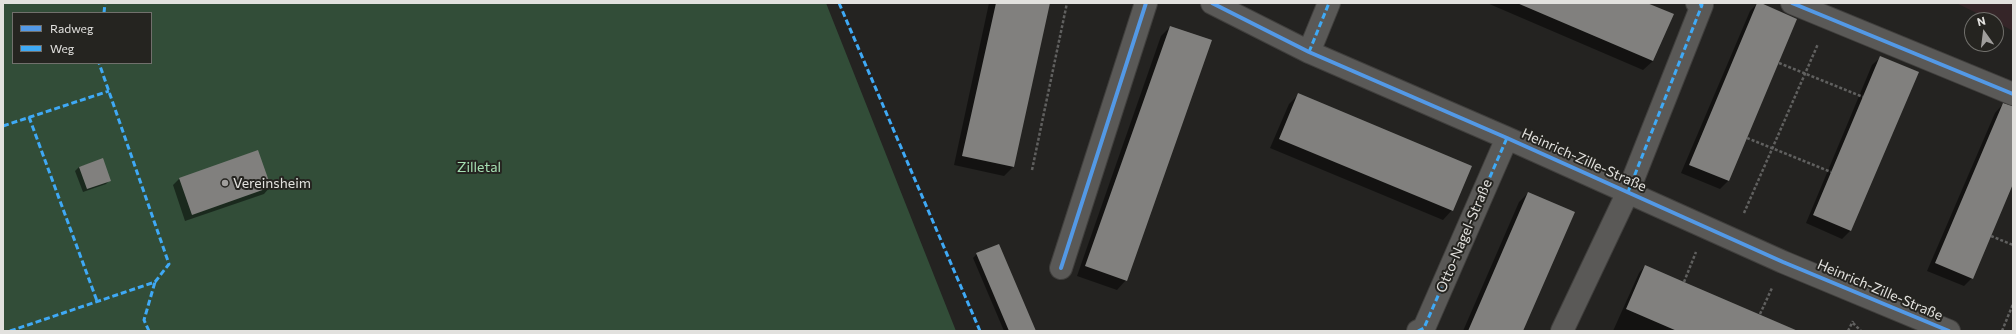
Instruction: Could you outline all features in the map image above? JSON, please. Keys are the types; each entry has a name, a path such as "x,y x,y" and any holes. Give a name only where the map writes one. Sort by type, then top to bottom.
{"street":[{"path":"1061,268 1146,3"},
{"name":"Heinrich-Zille-Straße","path":"1212,3 1309,52 1507,138 1732,239 1949,331"},
{"path":"1309,52 1329,3"},
{"name":"Heinrich-Zille-Straße","path":"1628,192 1702,5 1697,3"},
{"path":"1792,3 2013,94"},
{"name":"Otto-Nagel-Straße","path":"1418,331 1424,328 1507,138"},
{"path":"1562,331 1628,192"}],"path":[{"path":"1032,170 1067,3"},
{"path":"1732,239 1830,18"},
{"path":"1779,63 1863,97"},
{"path":"1747,138 1831,172"},
{"path":"1991,236 2013,245"},
{"path":"2002,331 2013,304"}],"shaded area":[{"path":"1956,3 2013,3 2013,31 2004,26 2004,12 1975,12"}],"green space":[{"name":"Zilletal","path":"3,3 826,3 956,331 3,331"}],"building":[{"path":"996,3 1050,3 1014,167 962,156"},
{"path":"1517,3 1647,3 1674,14 1653,61"},
{"path":"1757,3 1761,3 1797,19 1729,181 1689,165"},
{"path":"1170,26 1212,40 1127,281 1085,266"},
{"path":"1880,56 1919,72 1851,231 1813,215"},
{"path":"1298,93 1472,166 1453,211 1279,139"},
{"path":"2003,103 2013,106 2013,184 1973,279 1935,263"},
{"name":"Vereinsheim","path":"258,150 271,187 192,215 179,178"},
{"path":"103,158 111,181 87,189 79,167"},
{"path":"1528,192 1575,212 1523,331 1468,331"},
{"path":"999,244 1036,331 1009,331 976,253"},
{"path":"1645,265 1798,331 1677,331 1626,309"}],"marked path":[{"path":"104,12 105,3"},
{"path":"839,3 980,331"},
{"path":"1309,52 1329,3"},
{"path":"1628,192 1702,5 1697,3"},
{"path":"10,331 155,282 169,264 99,64"},
{"path":"3,126 109,91"},
{"path":"29,117 97,301"},
{"path":"1418,331 1424,328 1507,138"},
{"path":"149,331 144,320 155,282"}],"cycle path":[{"path":"1061,268 1146,3"},
{"path":"1212,3 1309,52 1507,138 1783,262 1949,331"},
{"path":"1792,3 2013,94"}],"place":[{"name":"Vereinsheim","path":"225,183"}]}
